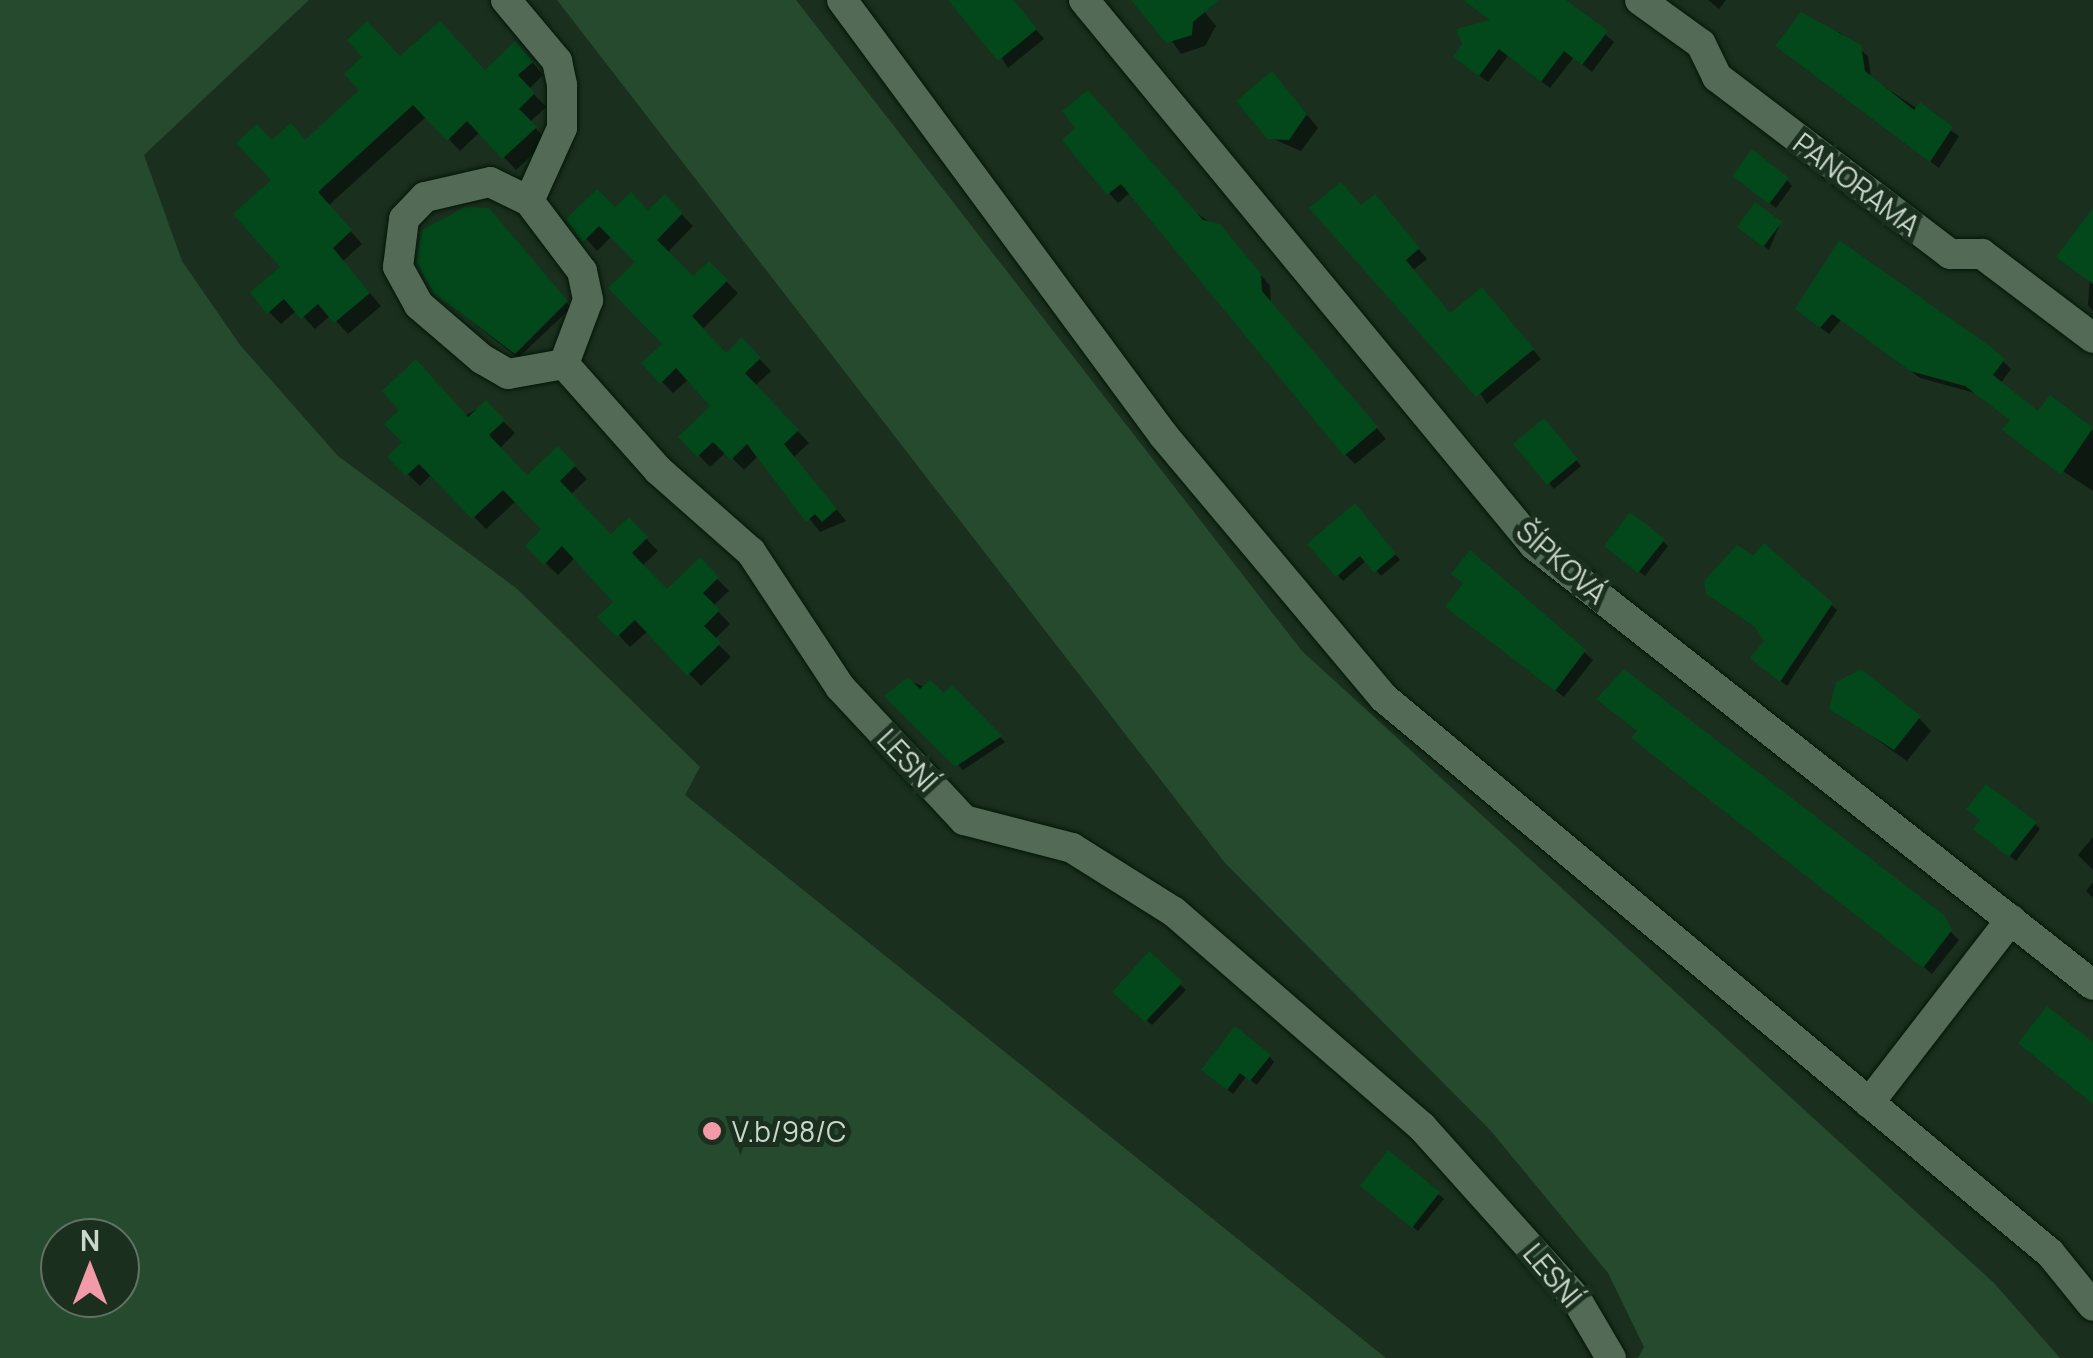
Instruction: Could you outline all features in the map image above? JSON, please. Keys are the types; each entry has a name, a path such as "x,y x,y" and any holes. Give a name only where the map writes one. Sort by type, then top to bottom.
{"street":[{"path":"506,0 556,61 562,86 562,128 529,201"},
{"path":"842,0 1164,436 1384,698 2050,1254 2093,1306"},
{"name":"ŠÍPKOVÁ","path":"1084,0 1534,545 2093,984"},
{"name":"PANORAMA","path":"1640,0 1701,44 1716,77 1950,254 1982,254 2093,338"},
{"path":"490,182 529,201 575,260 588,300 564,364 508,374 482,359 419,305 398,268 404,219 426,197 490,182"},
{"name":"LESNÍ","path":"564,364 658,470 751,552 840,687 964,820 1072,848 1174,912 1422,1127 1577,1300 1611,1358"},
{"path":"1869,1103 2011,919"}],"green space":[{"path":"0,0 309,0 144,155 182,261 240,345 338,456 516,588 700,767 685,795 1386,1358 0,1358"},
{"path":"557,0 796,0 1302,651 1994,1283 2060,1358 1638,1358 1644,1347 1608,1273 1491,1131 1225,863"}],"building":[{"path":"948,0 1014,0 1037,29 998,61"},
{"path":"1131,0 1219,0 1193,22 1192,35 1166,43"},
{"path":"1463,0 1566,0 1608,31 1582,65 1564,51 1541,82 1499,49 1479,76 1453,57 1462,44 1456,29 1490,20"},
{"path":"1801,12 1861,45 1865,71 1914,110 1920,102 1953,127 1930,162 1775,46"},
{"path":"367,21 400,56 440,21 485,70 515,41 533,62 518,75 535,93 519,109 537,127 502,159 467,121 447,141 413,105 318,192 352,230 333,248 370,293 334,323 318,304 301,319 284,299 267,314 250,292 280,267 233,214 271,180 236,143 257,124 272,140 291,123 305,140 359,90 344,74 362,57 347,40"},
{"path":"1272,71 1307,114 1289,140 1267,139 1236,101"},
{"path":"1088,90 1203,220 1220,224 1261,274 1262,291 1378,427 1344,456 1121,184 1107,195 1062,140 1075,128 1062,111"},
{"path":"1752,149 1789,178 1769,204 1732,176"},
{"path":"1341,182 1361,205 1375,194 1420,248 1406,260 1450,313 1482,287 1534,349 1476,397 1309,208"},
{"path":"597,189 615,207 631,192 648,210 665,194 683,213 657,240 693,276 709,261 728,280 692,316 726,353 742,337 761,358 745,373 799,430 784,444 837,509 822,522 815,514 806,522 747,444 731,460 713,442 697,457 678,437 710,406 676,368 660,384 641,363 662,344 608,288 635,262 599,226 583,242 566,219"},
{"path":"1755,202 1782,222 1763,247 1737,227"},
{"path":"465,207 489,208 568,301 515,354 434,293 417,263 422,230"},
{"path":"2093,208 2093,284 2056,257"},
{"path":"1839,240 2005,359 1993,375 2038,411 2050,395 2093,428 2061,475 2002,430 2010,420 1965,386 1910,371 1832,314 1820,328 1795,309"},
{"path":"416,359 468,417 486,400 505,420 489,435 527,475 558,446 576,465 560,481 611,534 629,517 648,537 632,553 667,589 700,557 719,577 703,593 720,610 704,626 721,643 687,676 635,620 617,637 597,617 613,602 562,546 544,565 525,546 541,529 503,490 472,519 419,464 406,476 387,457 402,442 384,424 399,410 382,391"},
{"path":"1544,418 1578,459 1547,485 1513,444"},
{"path":"1355,503 1396,554 1374,573 1360,556 1336,577 1307,544"},
{"path":"1630,512 1665,539 1638,573 1604,546"},
{"path":"1764,543 1833,603 1780,682 1750,658 1764,641 1755,627 1706,594 1704,581 1737,545 1753,556"},
{"path":"1470,550 1586,650 1555,691 1445,607 1463,583 1451,574"},
{"path":"1624,669 1944,915 1952,930 1923,968 1631,738 1637,731 1596,699"},
{"path":"1861,669 1921,716 1894,750 1829,709 1836,682"},
{"path":"908,677 920,689 930,680 944,693 952,685 1002,736 955,767 884,696"},
{"path":"1986,784 2037,822 2009,857 1973,829 1980,820 1966,809"},
{"path":"1149,951 1183,982 1145,1022 1112,992"},
{"path":"2047,1006 2093,1042 2093,1104 2018,1043"},
{"path":"1235,1026 1271,1055 1250,1081 1240,1073 1227,1090 1201,1070"},
{"path":"1388,1150 1440,1192 1412,1228 1360,1186"}],"place":[{"name":"V.b/98/C","path":"712,1131"}]}
